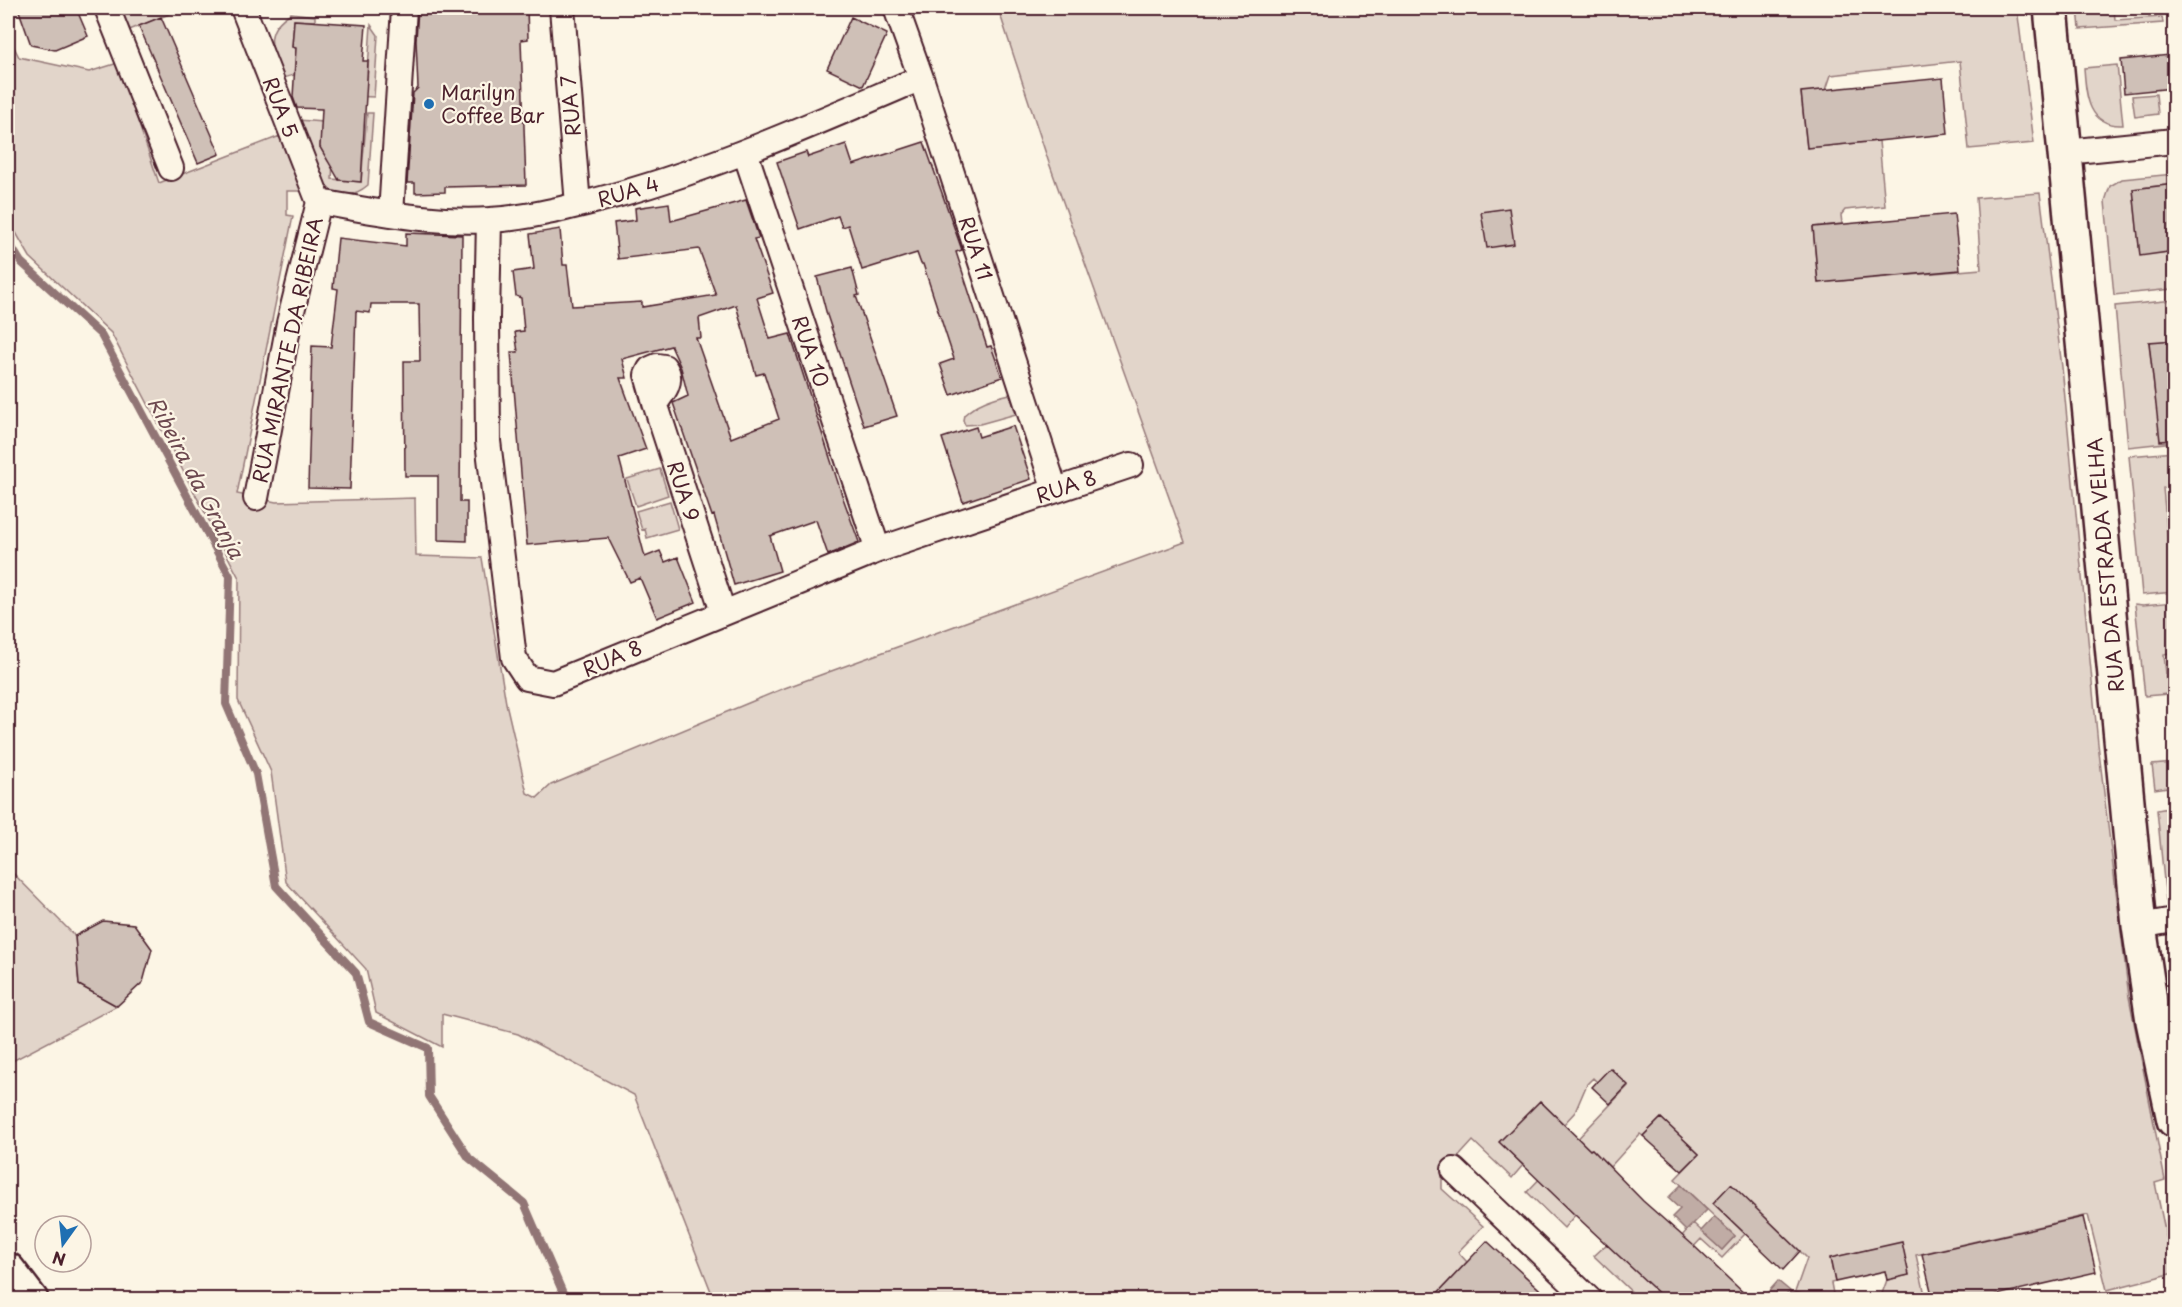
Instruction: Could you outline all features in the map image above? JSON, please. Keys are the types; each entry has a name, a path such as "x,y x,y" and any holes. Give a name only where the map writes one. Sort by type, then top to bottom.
{"street":[{"path":"107,8 171,168"},
{"path":"390,214 404,8"},
{"name":"RUA 7","path":"562,8 578,205"},
{"name":"RUA 11","path":"896,8 921,78 1055,490"},
{"name":"RUA DA ESTRADA VELHA","path":"2051,8 2139,926 2153,1021 2175,1120"},
{"name":"RUA 5","path":"248,9 319,202"},
{"name":"RUA 4","path":"319,202 390,214 489,220 538,214 640,189 745,152 921,78"},
{"path":"2066,152 2175,141"},
{"name":"RUA 10","path":"745,152 878,550"},
{"name":"RUA MIRANTE DA RIBEIRA","path":"256,498 289,323 319,202"},
{"name":"RUA 8","path":"489,220 486,317 488,441 514,658 527,678 553,683 878,550 1131,465"},
{"name":"RUA 9","path":"650,369 647,375 655,403 723,612"},
{"path":"2139,926 2175,920"},
{"path":"1454,1170 1590,1299"},
{"path":"8,1270 31,1299"}],"shaded area":[{"path":"118,8 184,8 127,31"},
{"path":"998,8 2017,8 2034,143 1969,149 1960,61 1831,75 1826,90 1801,93 1807,148 1879,141 1885,206 1845,210 1841,215 1842,224 1813,227 1818,283 1981,269 1976,198 2040,193 2062,367 2098,744 2129,997 2165,1180 2155,1183 2174,1273 2107,1290 2088,1215 1916,1255 1926,1299 1880,1299 1887,1280 1909,1275 1901,1243 1830,1258 1835,1282 1831,1283 1834,1299 1819,1299 1795,1292 1807,1258 1781,1233 1713,1203 1745,1234 1722,1258 1701,1239 1654,1289 1665,1299 1639,1299 1594,1256 1607,1244 1629,1264 1668,1223 1682,1236 1693,1223 1722,1250 1735,1236 1675,1179 1699,1154 1661,1118 1643,1136 1640,1134 1610,1167 1591,1149 1551,1191 1575,1215 1564,1228 1527,1192 1628,1086 1597,1082 1593,1078 1587,1084 1575,1112 1564,1124 1540,1101 1500,1142 1523,1165 1512,1178 1473,1141 1442,1175 1442,1189 1483,1226 1458,1252 1467,1262 1432,1299 714,1299 634,1095 518,1034 442,1014 442,1047 376,1013 366,969 286,882 271,772 238,700 239,578 111,333 30,257 8,219 8,35 19,57 89,72 118,63 159,183 280,136 302,191 287,191 287,215 293,216 237,494 276,502 415,498 416,556 482,558 506,703 527,793 537,798 551,785 782,689 1185,542 1048,160"},
{"path":"2078,8 2114,8 2115,20 2162,17 2163,23 2080,29"},
{"path":"291,13 315,16 315,21 294,20 292,47 296,48 294,75 283,78 273,51 272,35 281,20"},
{"path":"371,25 378,35 374,97 352,96 367,83"},
{"path":"2117,65 2123,125 2102,121 2095,115 2088,98 2084,68"},
{"path":"2156,94 2158,114 2135,117 2132,96"},
{"path":"367,113 373,113 368,185 351,194 334,191 323,184 299,120 322,122 320,147 328,161 333,162 332,179 361,182"},
{"path":"2174,174 2174,184 2133,189 2140,255 2168,252 2172,289 2114,295 2105,201 2110,186 2122,179"},
{"path":"2174,300 2174,340 2149,343 2156,404 2174,403 2174,442 2128,447 2115,306"},
{"path":"1010,394 1016,414 980,424 965,425 964,415 974,407"},
{"path":"2174,452 2174,486 2163,488 2169,553 2174,553 2174,592 2142,595 2129,456"},
{"path":"660,469 668,495 636,506 627,479"},
{"path":"670,501 678,529 647,538 636,511"},
{"path":"2174,602 2174,652 2164,654 2168,694 2145,696 2135,604"},
{"path":"2174,763 2174,786 2155,789 2152,765"},
{"path":"2174,807 2174,907 2166,901 2157,810"},
{"path":"8,868 75,936 79,985 117,1006 14,1060 8,1070"},
{"path":"1681,1185 1707,1210 1686,1231 1672,1217 1680,1209 1668,1198"},
{"path":"1714,1217 1735,1236 1722,1250 1701,1231"},
{"path":"1778,1281 1790,1291 1782,1299 1762,1299"}],"building":[{"path":"18,8 76,8 88,36 55,50 31,45"},
{"path":"418,8 527,8 528,39 521,40 526,185 445,187 445,192 415,193 415,183 407,183 413,93 418,88 416,40"},
{"path":"161,17 220,154 198,163 139,26"},
{"path":"851,17 887,34 863,86 827,69"},
{"path":"294,20 366,25 363,61 368,61 361,182 339,180 320,147 322,109 297,108 293,97 296,48 292,47"},
{"path":"2170,55 2173,88 2124,93 2121,60"},
{"path":"1943,78 1948,134 1807,148 1801,92"},
{"path":"924,142 962,250 956,252 987,347 991,346 1002,377 951,395 940,364 954,359 923,264 917,253 862,270 848,225 842,227 838,216 800,229 777,162 806,152 808,157 846,144 853,165"},
{"path":"2175,184 2175,251 2140,256 2133,189"},
{"path":"746,200 759,238 754,239 773,293 757,298 770,339 790,334 859,542 828,555 816,520 770,536 780,571 734,585 714,515 712,516 673,403 688,396 681,368 671,346 622,359 627,378 620,378 646,449 619,458 645,557 660,551 665,562 678,557 696,602 657,618 640,578 630,582 608,538 527,545 511,352 518,352 515,332 524,331 521,298 516,296 513,272 534,269 530,234 560,229 563,265 567,265 572,306 642,302 642,307 716,295 699,249 618,259 614,223 636,220 635,208 669,203 671,221","holes":["736,305 756,375 764,373 779,419 731,438 696,338 701,338 699,318"]},
{"path":"1509,208 1514,244 1487,248 1481,212"},
{"path":"1954,214 1960,270 1818,283 1813,227"},
{"path":"406,233 462,235 460,502 467,502 467,541 438,540 438,476 405,476 404,361 420,361 419,304 371,304 370,313 356,311 350,489 308,488 312,346 331,347 338,289 333,288 338,238 406,246"},
{"path":"852,268 859,295 856,296 897,416 864,426 827,315 817,277"},
{"path":"2175,340 2175,440 2160,441 2149,342"},
{"path":"1013,426 1031,479 963,502 942,438 976,427 979,437"},
{"path":"103,921 134,924 152,949 143,982 117,1006 79,985 75,936"},
{"path":"1610,1068 1628,1085 1610,1104 1592,1087"},
{"path":"1540,1101 1643,1201 1750,1299 1665,1299 1575,1215 1499,1142"},
{"path":"1661,1118 1699,1154 1682,1171 1643,1136"},
{"path":"1731,1184 1800,1251 1783,1270 1713,1203"},
{"path":"2083,1217 2096,1272 1979,1299 1933,1299 1922,1254"},
{"path":"1487,1241 1550,1299 1432,1299"},
{"path":"1902,1242 1909,1275 1887,1280 1885,1271 1835,1282 1830,1258"}],"waterway":[{"name":"Ribeira da Granja","path":"8,241 21,262 101,335 230,576 226,704 256,774 276,886 356,973 369,1022 428,1048 429,1096 469,1158 524,1203 563,1293 560,1300"}],"place":[{"name":"Marilyn Coffee Bar","path":"429,104"}]}
